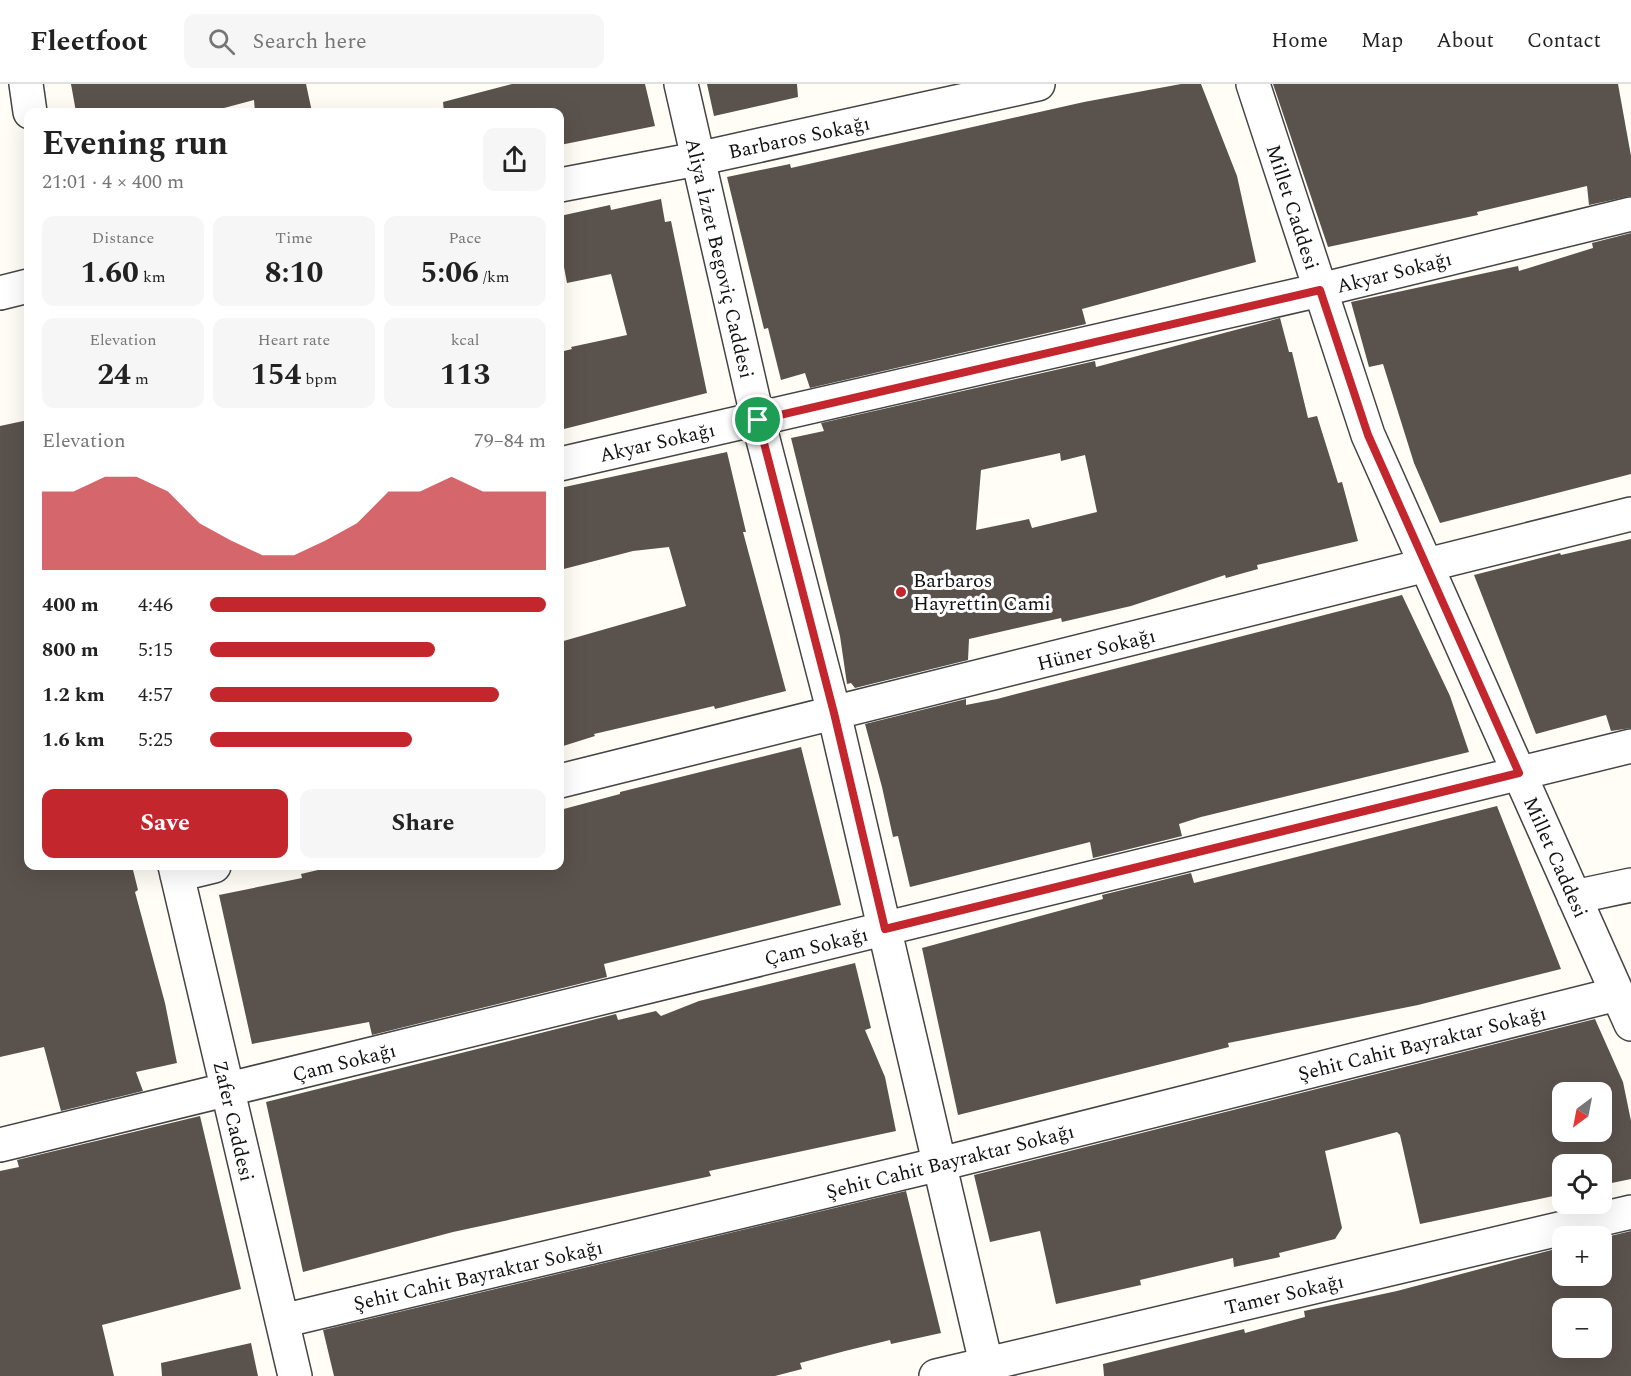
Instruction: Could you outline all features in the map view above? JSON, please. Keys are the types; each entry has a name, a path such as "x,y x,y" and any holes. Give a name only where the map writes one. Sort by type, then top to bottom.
{"street":[{"path":"26,84 29,108"},
{"name":"Aliya İzzet Begoviç Caddesi","path":"681,84 758,420 834,713 988,1370"},
{"name":"Barbaros Sokağı","path":"564,184 697,159 1038,84"},
{"name":"Millet Caddesi","path":"1253,84 1368,435 1631,1024"},
{"name":"Akyar Sokağı","path":"564,463 1320,290 1631,214"},
{"path":"0,294 24,287"},
{"name":"Hüner Sokağı","path":"564,780 1426,567 1631,514"},
{"name":"Çam Sokağı","path":"0,1145 1631,746"},
{"name":"Zafer Caddesi","path":"176,870 295,1376"},
{"path":"1574,897 1631,885"},
{"name":"Şehit Cahit Bayraktar Sokağı","path":"282,1321 940,1164 1617,994"},
{"name":"Tamer Sokağı","path":"936,1376 988,1370 1631,1212"}],"building":[{"path":"71,84 306,84 311,108 255,108 254,100 224,108 75,108"},
{"path":"512,84 645,84 655,126 564,144 564,108 444,108 443,102"},
{"path":"707,84 797,84 798,97 714,116"},
{"path":"1181,84 1201,84 1237,176 1256,262 1082,309 1086,324 810,388 805,373 781,380 768,328 764,329 727,177 790,164 791,168 1084,102"},
{"path":"1273,84 1618,84 1631,156 1631,196 1589,205 1587,186 1477,212 1478,215 1328,247"},
{"path":"661,199 665,222 671,221 707,393 564,429 564,351 572,349 571,347 627,335 611,274 567,283 564,267 564,215 610,205 611,210"},
{"path":"1631,233 1631,474 1440,523 1414,463 1383,364 1369,367 1351,302 1518,266 1519,271 1593,248 1592,243"},
{"path":"1280,318 1289,352 1292,352 1308,418 1317,416 1338,483 1342,482 1358,541 1257,565 1258,569 1226,578 1225,575 1131,606 1062,622 1061,618 969,639 968,660 855,688 851,683 847,684 840,636 791,438 824,431 821,423 1095,361 1096,367","holes":["1060,453 1061,461 1085,455 1097,512 1032,528 1029,519 976,530 981,470"]},
{"path":"24,421 24,870 133,870 138,890 135,892 165,1003 177,1063 136,1072 143,1091 61,1111 44,1047 0,1057 0,426"},
{"path":"727,452 746,532 743,532 786,691 715,709 714,706 594,734 595,736 564,746 564,641 686,606 669,547 633,551 564,569 564,487"},
{"path":"1631,539 1631,728 1611,731 1606,715 1536,734 1474,575 1560,553 1561,555"},
{"path":"1402,595 1450,696 1469,752 1201,817 1179,824 1182,836 1093,858 1090,842 910,887 898,836 893,837 865,724 966,699 966,705 997,699"},
{"path":"801,747 841,905 604,964 607,977 372,1035 369,1022 252,1044 219,895 302,878 301,874 318,870 564,870 564,809 620,794 620,792"},
{"path":"1497,806 1561,969 1418,1005 1228,1043 1229,1047 958,1115 922,948 1103,899 1102,895 1191,873 1194,883"},
{"path":"855,963 871,1028 865,1030 885,1077 896,1131 709,1171 711,1176 453,1232 303,1272 266,1102 616,1014 618,1020 656,1011 661,1016 699,1001"},
{"path":"1595,1019 1623,1082 1631,1121 1631,1179 1612,1183 1612,1154 1552,1154 1552,1196 1420,1224 1400,1135 1397,1132 1325,1151 1342,1228 1335,1239 1279,1253 1280,1257 1234,1267 1233,1258 1140,1280 1141,1285 1056,1304 1040,1231 990,1242 974,1175"},
{"path":"200,1116 241,1289 102,1325 114,1376 0,1376 0,1171 19,1167 17,1160"},
{"path":"906,1191 941,1333 891,1344 890,1340 845,1351 800,1363 802,1369 775,1376 334,1376 323,1330"},
{"path":"1631,1231 1631,1376 1104,1376 1103,1364 1244,1329 1245,1333 1305,1317 1304,1311 1397,1291 1552,1250 1552,1286 1612,1286 1612,1236"},
{"path":"251,1343 258,1376 162,1376 161,1363"}],"place":[{"name":"Barbaros Hayrettin Cami","path":"901,592"}],"route":[{"path":"1320,290 1368,435 1519,773 885,929 834,713 758,420 1320,290"}]}
